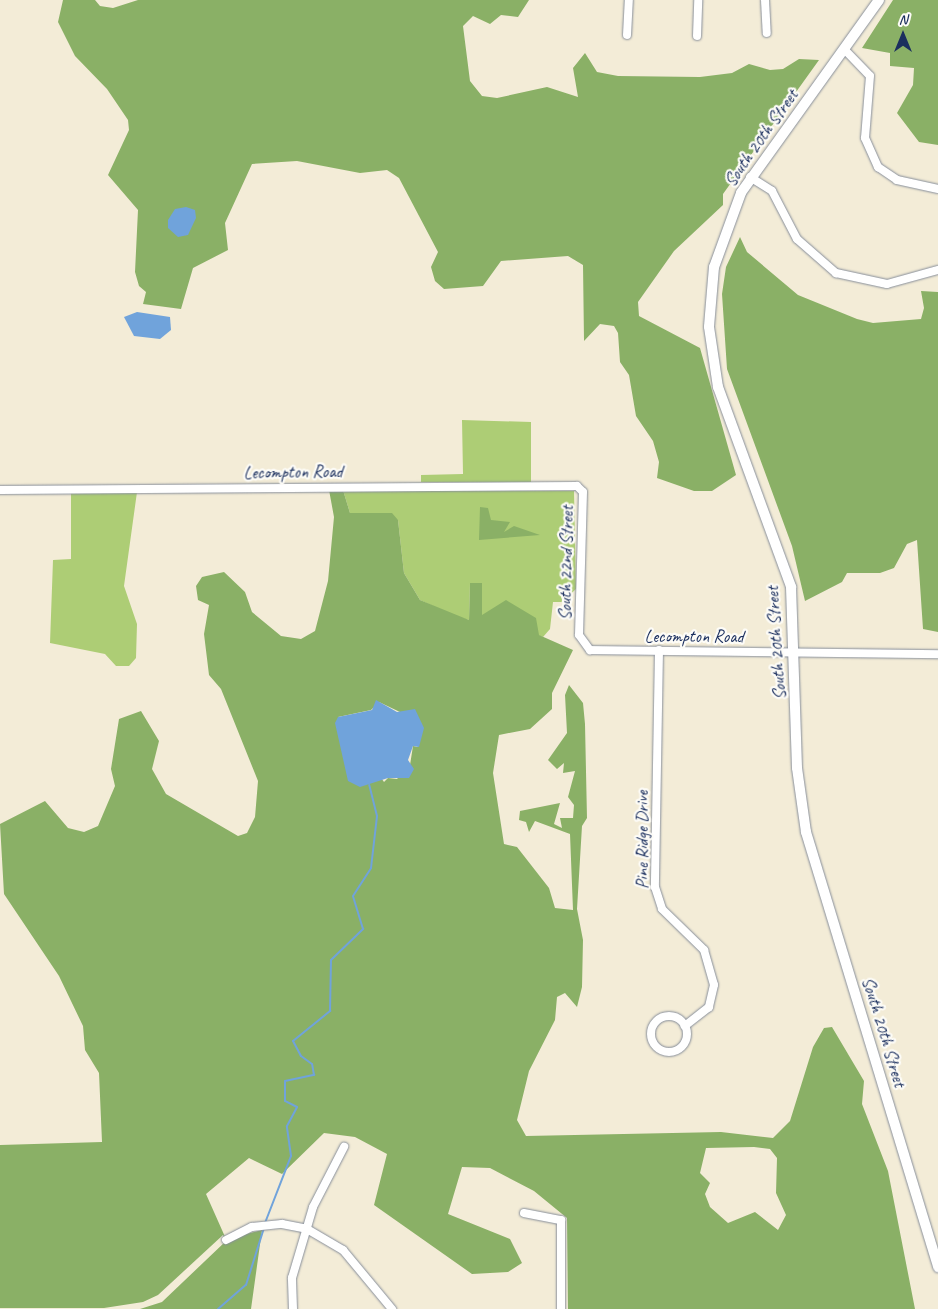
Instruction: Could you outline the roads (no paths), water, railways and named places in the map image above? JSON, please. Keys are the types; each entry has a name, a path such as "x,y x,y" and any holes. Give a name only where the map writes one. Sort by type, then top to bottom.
{"main road":[{"name":"South 20th Street","path":"880,0 750,177 733,210 714,267 711,348 723,403 786,572 795,652 797,768 806,832 938,1267"}],"street":[{"path":"627,35 629,0"},
{"path":"697,36 698,0"},
{"path":"765,0 767,33"},
{"path":"844,48 870,76 863,148 887,174 938,189"},
{"path":"750,177 772,191 797,239 821,262 842,275 872,284 902,282 938,270"},
{"path":"821,262 827,254"},
{"name":"Lecompton Road","path":"0,490 578,486 583,492"},
{"name":"South 22nd Street","path":"579,635 583,492"},
{"name":"Lecompton Road","path":"579,635 590,650 938,654"},
{"name":"Pine Ridge Drive","path":"659,650 655,887 662,909 704,950 714,985 709,1007 685,1026"},
{"path":"675,1018 685,1026 687,1039 676,1051 660,1050 653,1042 653,1027 660,1019 675,1018"},
{"path":"293,1309 292,1278 318,1192 344,1147"},
{"path":"524,1214 561,1220 561,1309"},
{"path":"226,1240 238,1231 266,1225 307,1229 343,1250 392,1309"}],"water":[{"path":"186,207 195,210 196,218 188,235 178,237 168,228 168,220 175,209"},
{"path":"137,312 170,317 171,330 160,339 134,336 124,317"},
{"path":"376,700 397,712 415,709 424,728 419,747 413,746 408,760 414,769 409,778 388,778 360,787 348,781 335,723 338,717 372,710"}],"waterway":[{"path":"265,1223 291,1156 287,1126 297,1107 285,1101 285,1081 314,1075 312,1064 301,1056 293,1041 330,1011 331,960 363,929 353,896 371,868 377,816 369,785"},
{"path":"218,1309 246,1285 264,1228"}]}
